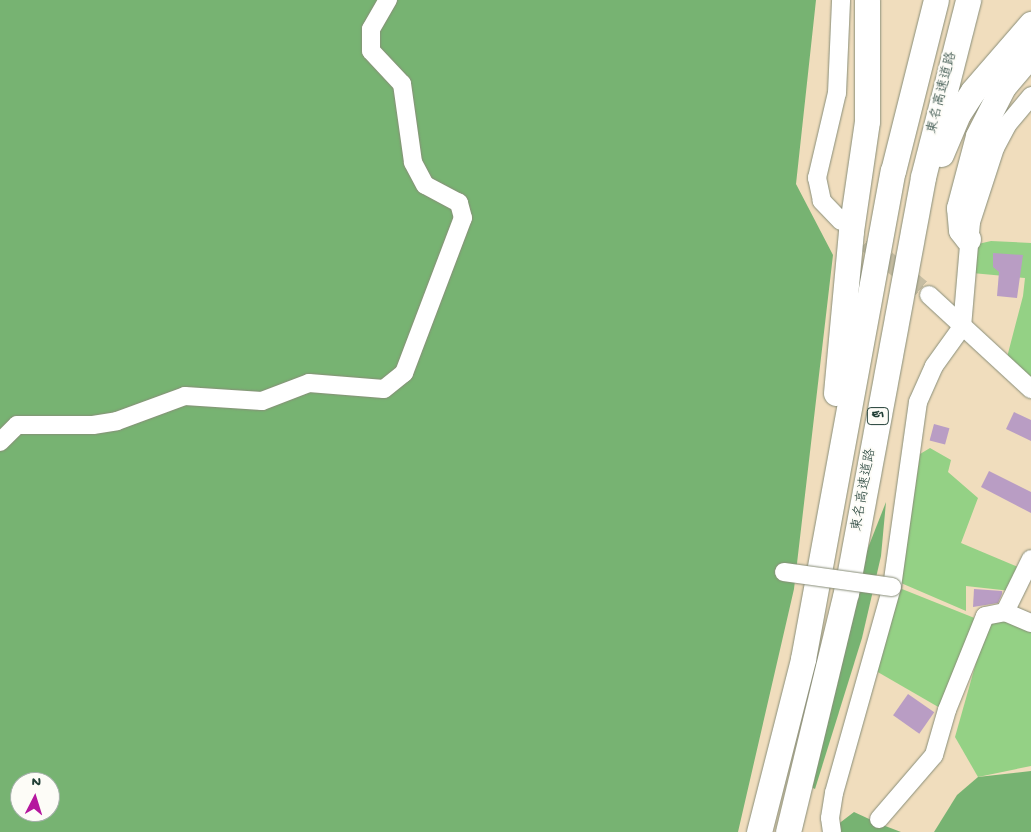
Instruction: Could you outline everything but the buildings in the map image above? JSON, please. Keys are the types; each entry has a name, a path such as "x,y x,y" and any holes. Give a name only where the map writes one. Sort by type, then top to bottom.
{"highway":[{"path":"820,567 851,231 867,121 867,0"},
{"name":"E1","path":"759,832 803,659 893,171 936,0"},
{"name":"東名高速道路","path":"788,832 846,593 897,309 923,177 968,0"},
{"path":"968,239 961,230 959,208 978,136 1023,51 1031,24"},
{"path":"897,309 944,144 973,91 1023,51"}],"street":[{"path":"0,442 16,425 92,425 117,422 186,396 262,401 309,383 384,389 404,374 463,218 459,203 425,185 412,162 402,84 371,52 371,29 388,0"},
{"path":"841,0 837,94 817,178 822,201 841,221"},
{"path":"832,832 830,818 834,793 892,587 918,402 934,366 962,327 968,239 995,148 1015,114 1031,96"},
{"path":"929,295 1031,389"},
{"path":"1005,612 1031,559"},
{"path":"784,572 892,587"},
{"path":"879,819 934,755 947,710 985,616 1005,612 1031,622"}],"green space":[{"path":"0,0 816,0 796,184 833,255 794,589 738,832 0,832"},
{"path":"991,241 1031,243 1031,383 1006,361 1023,296 1025,278 972,273 978,244"},
{"path":"930,448 951,460 948,472 978,498 961,543 1023,569 1011,591 966,586 966,611 901,583 920,454"},
{"path":"886,502 881,556 862,638 815,789 811,787 866,553"},
{"path":"897,587 982,621 940,708 876,671"},
{"path":"999,618 1031,628 1031,766 978,777 955,737 987,624"},
{"path":"1031,771 1031,832 934,832 957,795 978,777"},
{"path":"854,812 901,832 839,832 837,825"}],"tunnel":[{"path":"845,225 929,295"}]}
